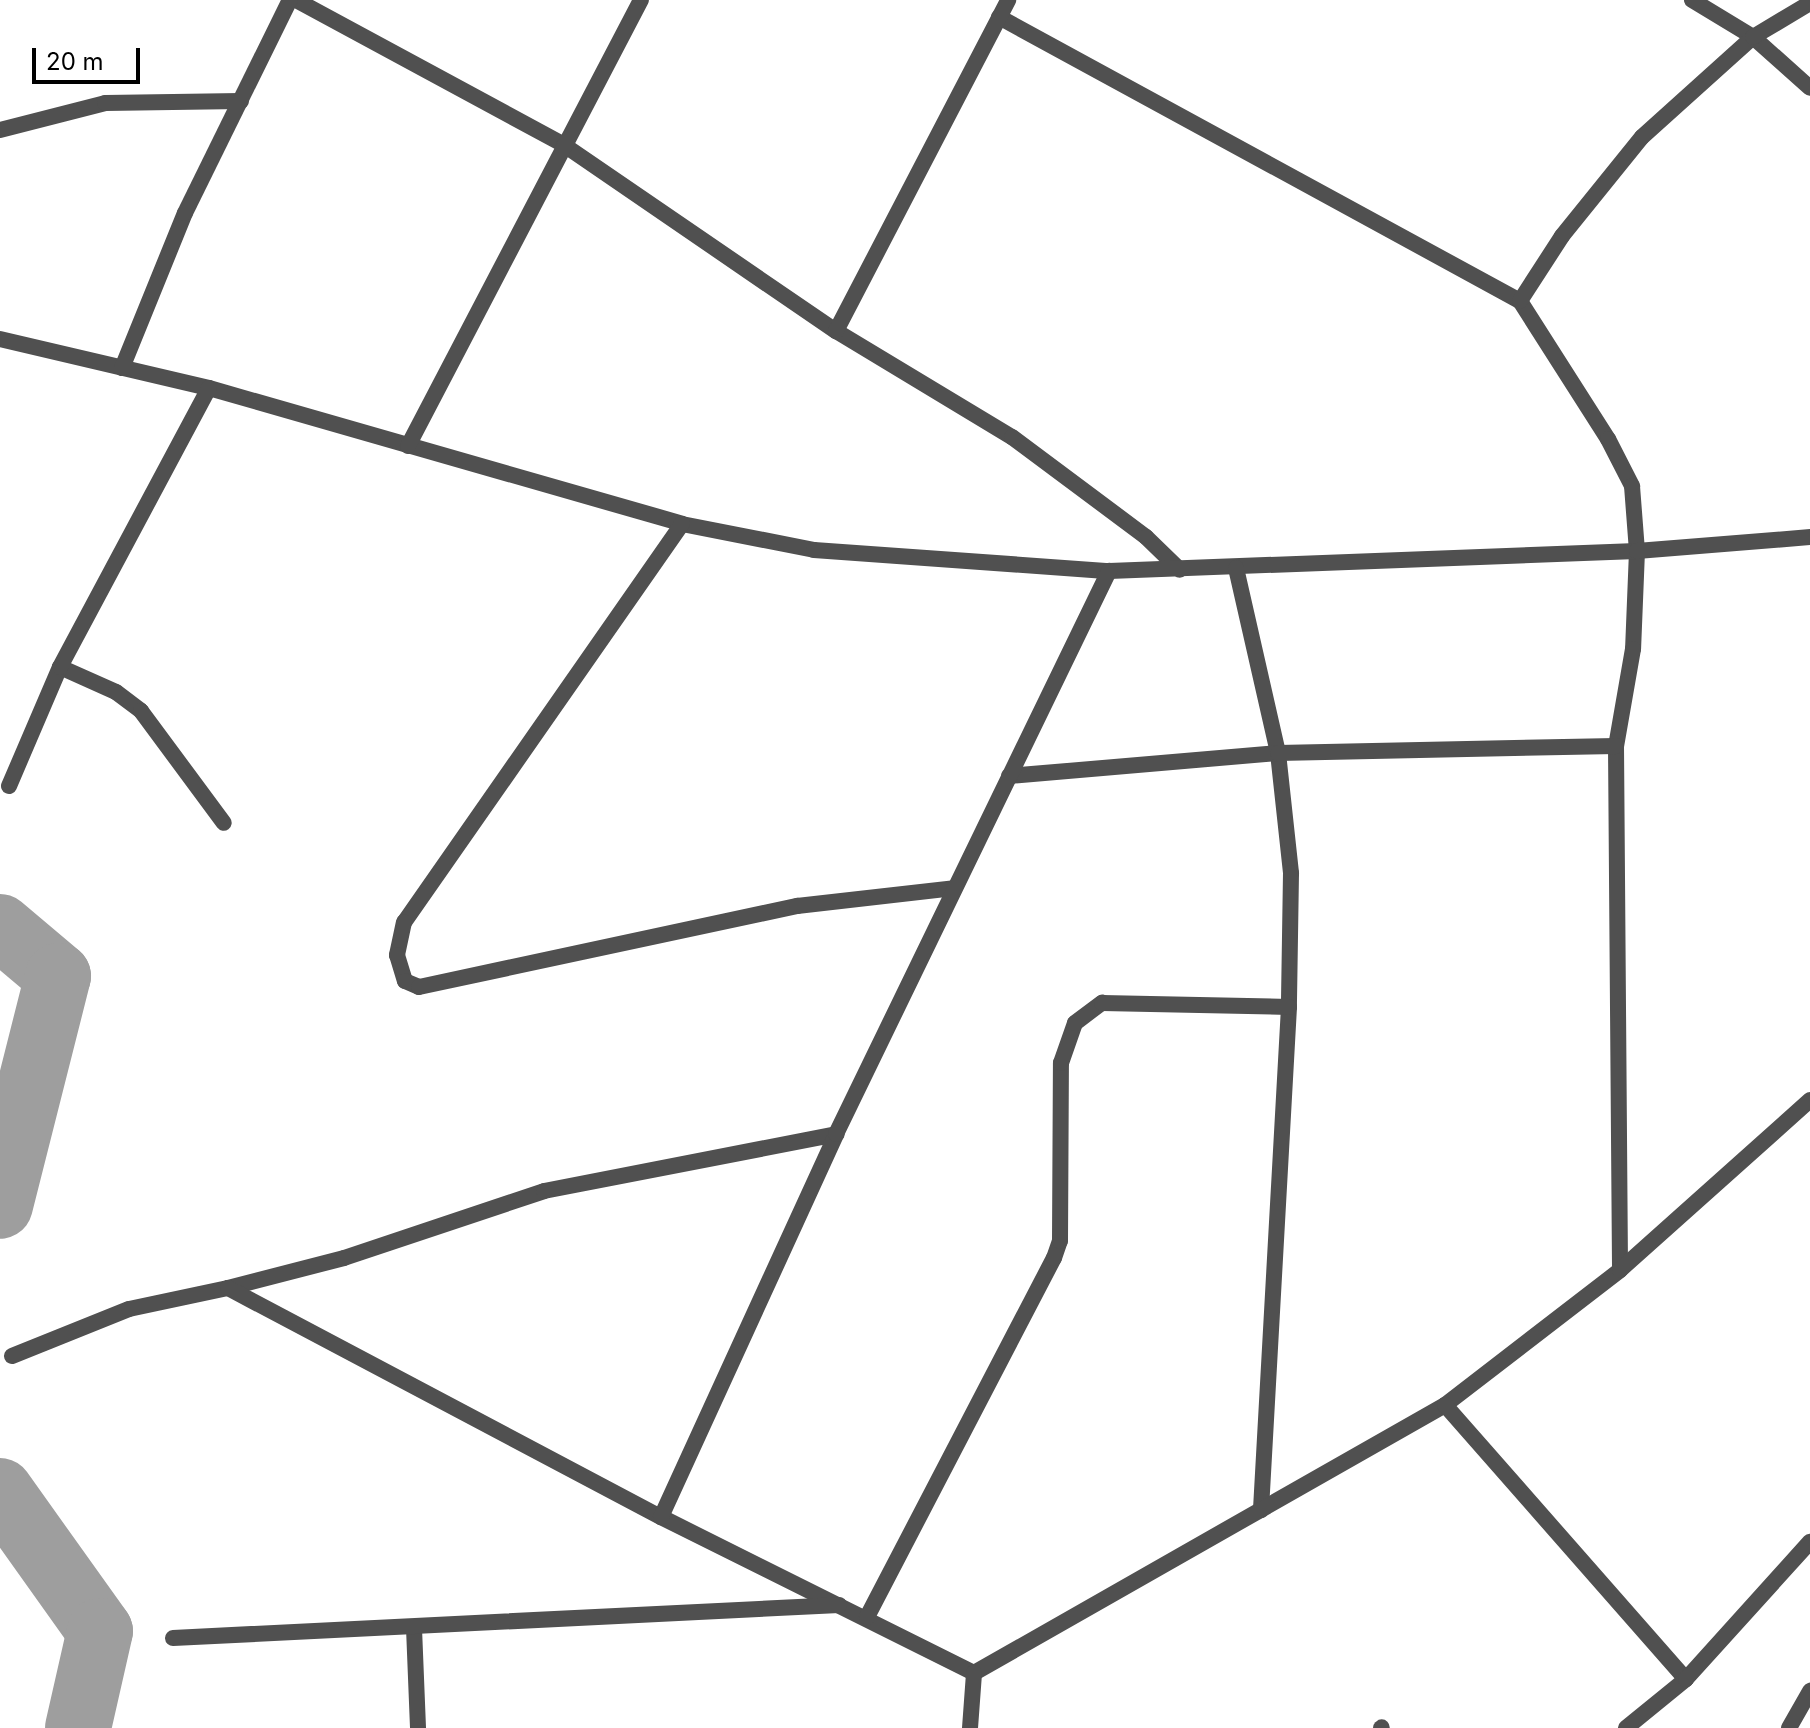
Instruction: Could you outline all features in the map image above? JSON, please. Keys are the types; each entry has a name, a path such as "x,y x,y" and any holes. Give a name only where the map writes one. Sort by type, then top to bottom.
{"street":[{"path":"122,368 185,213 293,0 564,145 836,331 1012,437 1146,537 1180,570"},
{"path":"408,446 641,0"},
{"path":"836,331 1008,0"},
{"path":"1692,0 1753,37 1810,88"},
{"path":"1520,301 1562,236 1642,137 1753,37 1810,3"},
{"path":"999,17 1520,301 1608,439 1632,486 1637,551 1633,649 1616,746 1620,1270"},
{"path":"0,130 105,103 241,101"},
{"path":"0,339 209,388 682,524 814,550 1109,571 1637,551 1810,537"},
{"path":"9,786 60,667 209,388"},
{"path":"682,524 404,922 397,955 405,981 419,987 797,906 954,888"},
{"path":"1236,568 1278,753 1291,873 1289,1007 1261,1510"},
{"path":"661,1517 836,1134 1109,571"},
{"path":"60,667 116,692 141,711 224,823"},
{"path":"1009,776 1278,753 1616,746"},
{"path":"867,1617 1054,1258 1060,1241 1061,1063 1075,1023 1102,1003 1289,1007"},
{"path":"974,1673 1445,1405 1620,1270 1810,1100"},
{"path":"12,1356 129,1309 228,1288 344,1258 544,1191 836,1134"},
{"path":"228,1288 661,1517 974,1673"},
{"path":"1445,1405 1686,1679"},
{"path":"1626,1728 1686,1679 1810,1542"},
{"path":"173,1638 841,1605"},
{"path":"414,1628 418,1728"},
{"path":"970,1728 974,1673"},
{"path":"1789,1728 1810,1691"}],"waterway":[{"path":"0,927 58,976 0,1206"},
{"path":"0,1491 100,1631 78,1728"}]}
